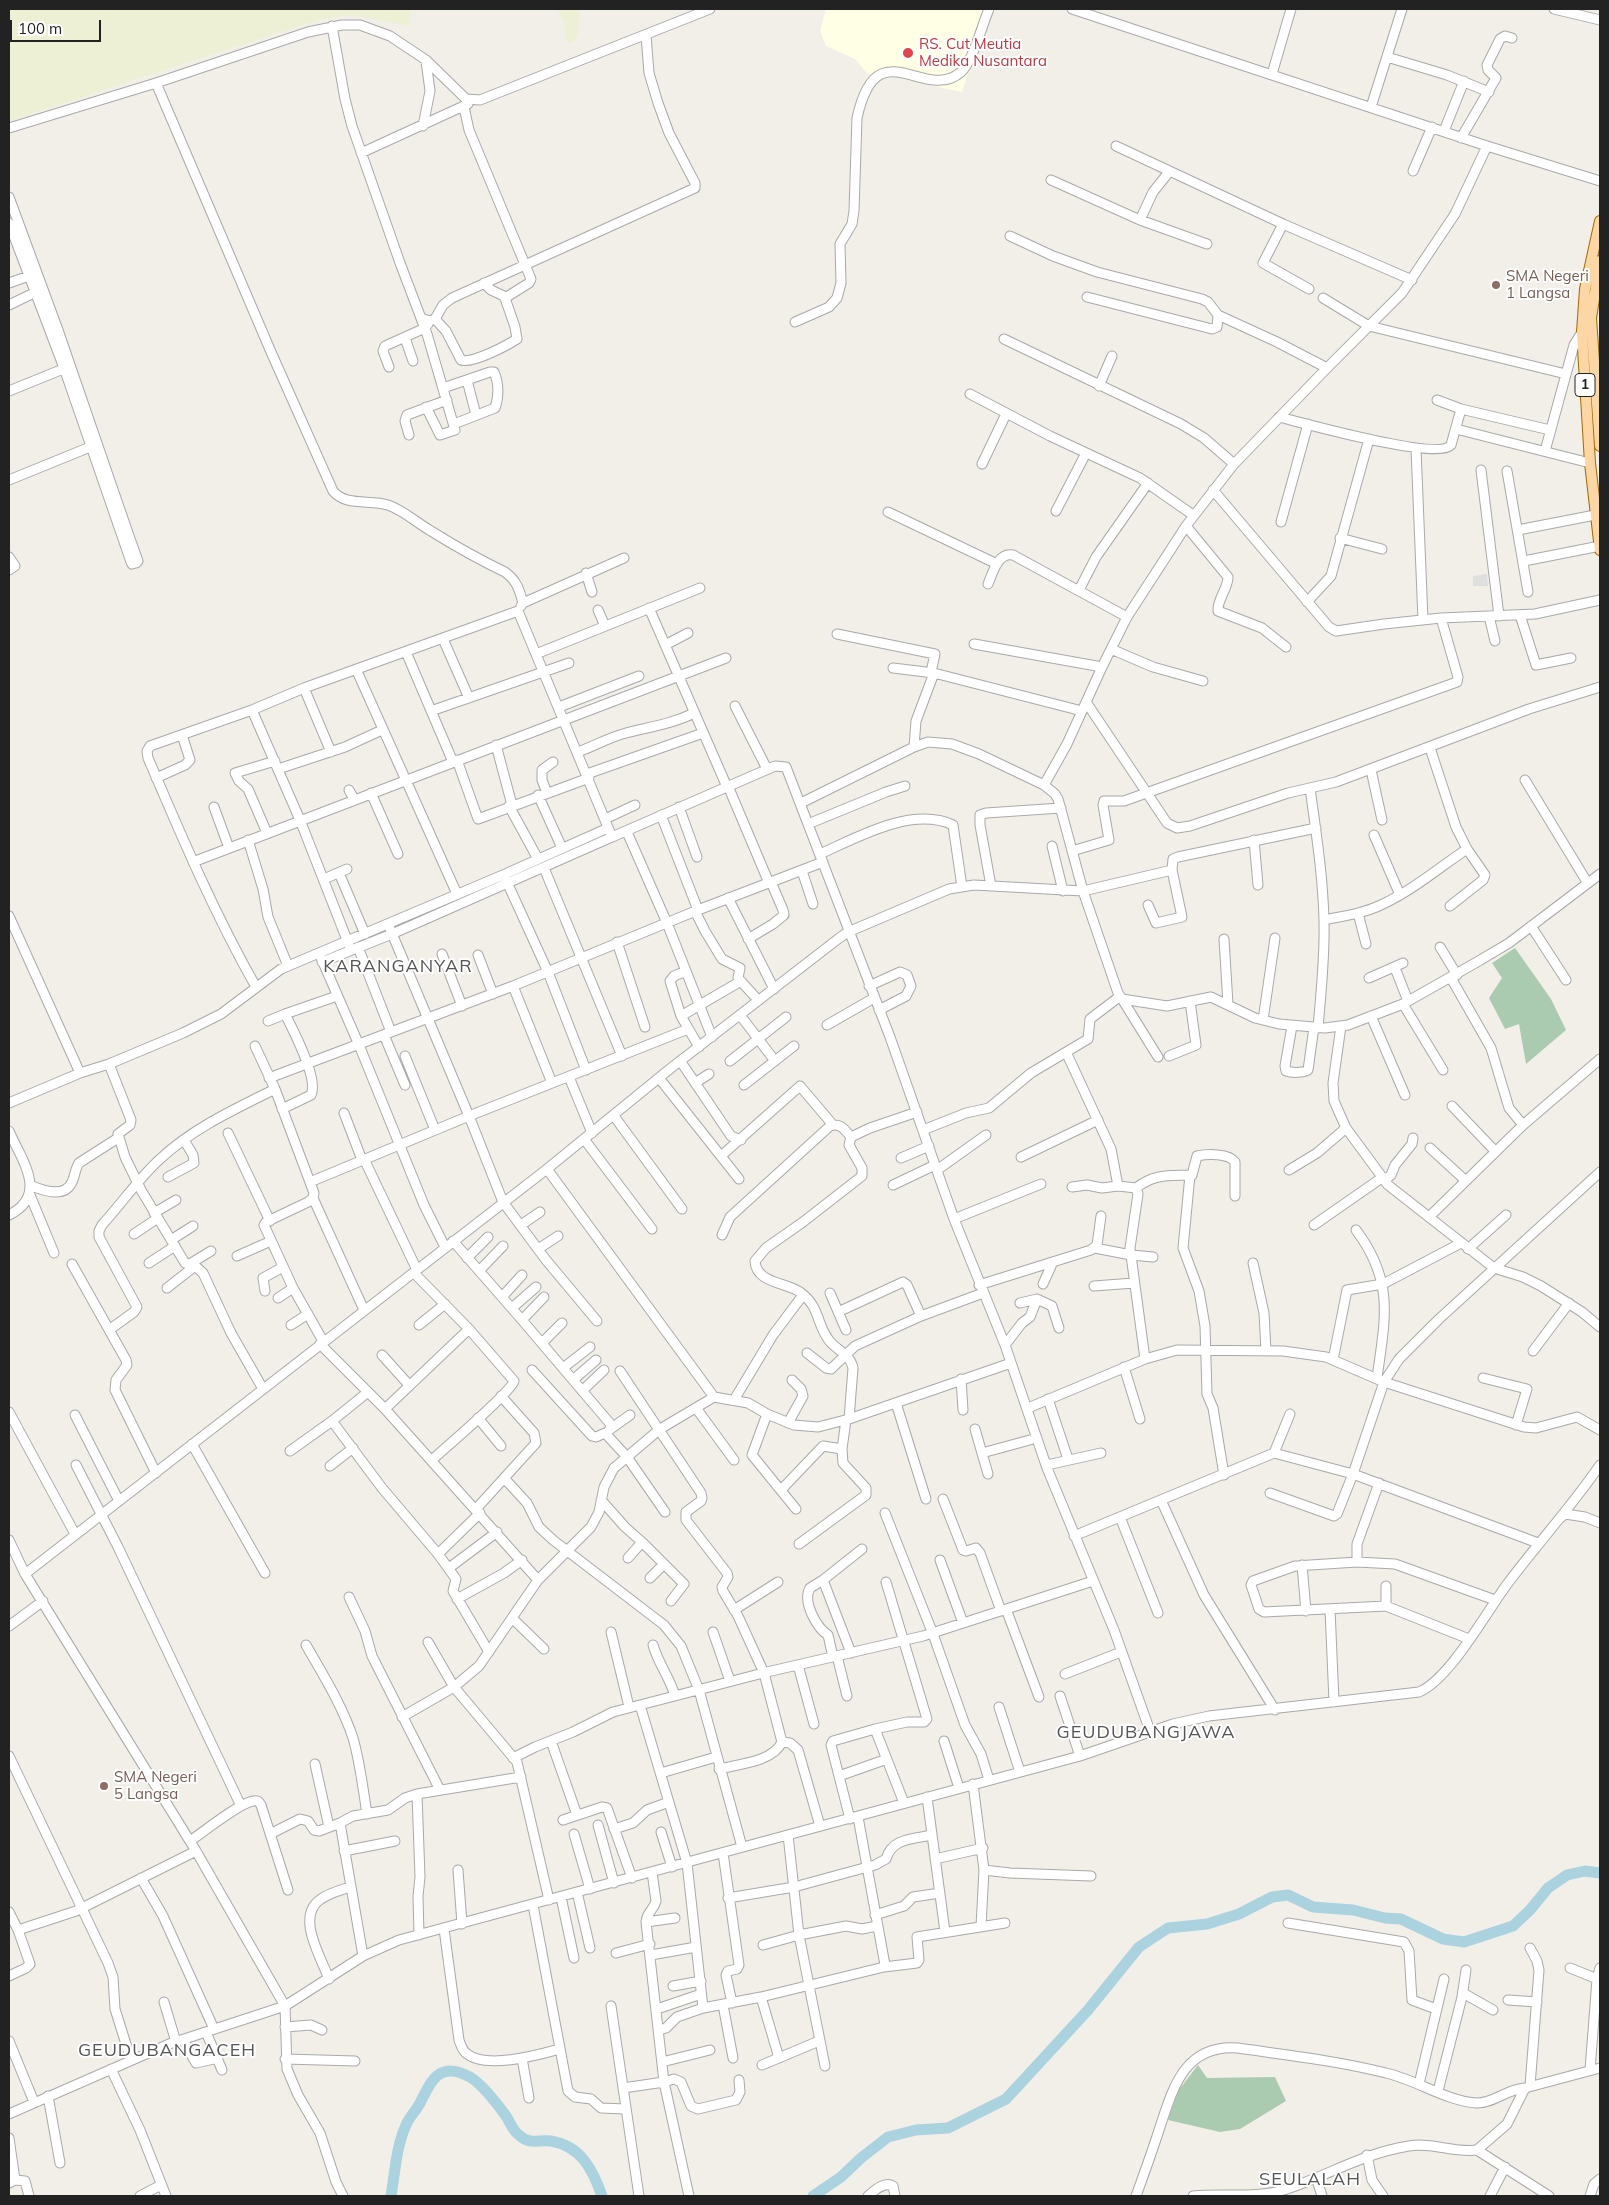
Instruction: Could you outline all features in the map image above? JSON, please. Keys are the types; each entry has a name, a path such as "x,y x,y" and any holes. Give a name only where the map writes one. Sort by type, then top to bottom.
{"main road":[{"name":"1","path":"1600,220 1584,288 1582,332 1590,463 1600,547"},
{"name":"1","path":"1600,261 1591,318 1600,446"}],"street":[{"path":"9,128 332,26 360,25 380,32 426,60 463,96 472,100 483,99 710,9"},
{"path":"795,322 829,307 837,298 840,290 840,244 852,224 854,211 857,118 870,84 877,76 887,72 902,72 940,80 955,76 964,68 989,9"},
{"path":"1072,9 1461,138 1600,181"},
{"path":"1272,74 1291,9"},
{"path":"1370,107 1402,9"},
{"path":"1554,9 1600,20"},
{"path":"332,26 345,99 361,153 428,322 454,430 440,434 426,407"},
{"path":"388,367 384,348 405,338 428,322 446,302 695,188 695,183 669,133 651,83 646,34"},
{"path":"1461,138 1496,78 1488,70 1488,65 1500,39 1505,36 1512,38"},
{"path":"1387,57 1464,81 1489,92"},
{"path":"423,126 430,91 426,60"},
{"path":"1444,132 1464,81"},
{"path":"156,82 271,352 334,490 338,496 347,500 381,504 394,508 431,532 515,579 519,586 520,607 536,654 612,837"},
{"path":"361,153 464,107 472,100"},
{"path":"464,107 469,130 526,264 530,282 506,297"},
{"path":"1413,171 1432,127"},
{"path":"1116,146 1283,224 1412,280"},
{"path":"1044,785 1067,744 1127,617 1186,526 1234,464 1327,368 1391,306 1412,280 1455,214 1487,146"},
{"path":"1140,220 1153,192 1170,172"},
{"path":"1051,180 1140,220 1207,244"},
{"path":"9,197 12,217 137,563 131,563 116,509"},
{"path":"9,223 29,276 39,291"},
{"path":"1283,224 1263,263 1309,290"},
{"path":"1010,236 1053,256 1097,272 1202,299 1208,302 1218,315 1277,342 1327,368"},
{"path":"9,283 29,276"},
{"path":"428,322 446,331 460,359 464,362 517,339 506,297 491,290 484,284"},
{"path":"9,304 39,291"},
{"path":"1087,297 1212,329 1217,326 1218,315"},
{"path":"1323,298 1369,326 1566,374"},
{"path":"1545,451 1574,345 1582,332"},
{"path":"405,338 413,361"},
{"path":"1004,340 1181,424 1204,438 1234,464"},
{"path":"1099,386 1112,356"},
{"path":"9,391 67,367"},
{"path":"444,388 492,371 497,378 495,408 454,424"},
{"path":"467,380 476,414"},
{"path":"970,394 1006,414 1148,483 1194,515"},
{"path":"409,435 405,421 406,416 447,400"},
{"path":"1437,400 1461,409 1550,430"},
{"path":"1279,418 1416,449 1449,448 1461,409"},
{"path":"982,464 1006,414"},
{"path":"1281,522 1308,424"},
{"path":"1456,429 1590,463"},
{"path":"1307,602 1331,576 1369,438"},
{"path":"9,480 94,445"},
{"path":"1416,449 1423,620"},
{"path":"1056,512 1086,454"},
{"path":"1480,470 1495,641"},
{"path":"1507,471 1528,592"},
{"path":"1079,590 1096,557 1148,483"},
{"path":"1214,490 1307,602 1336,631 1441,618 1520,615 1551,611 1600,600"},
{"path":"888,512 997,564"},
{"path":"1518,530 1595,515"},
{"path":"1186,526 1228,577 1218,611 1262,628 1286,647"},
{"path":"1340,538 1382,549"},
{"path":"1524,561 1600,547"},
{"path":"988,584 997,564 1004,556 1013,555 1127,617"},
{"path":"9,557 15,566 9,570"},
{"path":"256,986 235,950 193,862 148,758 147,750 150,746 442,639 520,607 586,573 624,558"},
{"path":"586,573 592,592"},
{"path":"536,654 700,588"},
{"path":"649,608 694,713 784,910 784,915 773,924 748,939"},
{"path":"598,610 605,626"},
{"path":"1520,615 1536,665 1571,658"},
{"path":"1072,851 1109,840 1103,805 1104,801 1124,801 1456,683 1458,679 1441,618"},
{"path":"664,645 688,633"},
{"path":"836,634 934,654 932,673 916,721 914,747"},
{"path":"442,639 469,698"},
{"path":"974,644 1102,667"},
{"path":"1111,649 1153,667 1202,681"},
{"path":"406,652 455,761 478,819 703,733"},
{"path":"193,862 726,658"},
{"path":"431,711 569,663"},
{"path":"894,668 932,673 1082,711"},
{"path":"356,669 457,894"},
{"path":"559,707 639,676"},
{"path":"1086,702 1167,823 1177,828 1190,826 1288,792 1310,788 1371,770 1529,709 1600,687"},
{"path":"304,688 331,752"},
{"path":"735,706 767,770"},
{"path":"252,710 277,765 388,1034 405,1085"},
{"path":"578,752 618,736 649,730 694,713"},
{"path":"267,833 248,789 239,781 235,773 331,752 382,730"},
{"path":"156,778 188,763 190,757 182,735"},
{"path":"801,803 914,747 928,742 952,744 979,754 1044,785 1057,796 1082,891 1120,998 1158,1057"},
{"path":"496,745 511,805 544,862 622,1056"},
{"path":"1430,748 1456,827 1467,849 1482,869 1485,877 1450,906"},
{"path":"553,762 542,770 542,794 562,848"},
{"path":"9,1103 80,1072 109,1064 202,1024 234,1005 256,986 288,966 321,958 352,946 544,862 627,832 727,786 780,765 786,767 917,1112 954,1219 1005,1345 1047,1465 1122,1652 1150,1732"},
{"path":"1371,770 1382,820"},
{"path":"1525,780 1587,882"},
{"path":"808,824 905,786"},
{"path":"1292,1026 1285,1066 1286,1071 1305,1072 1308,1070 1316,1028 1323,964 1324,920 1316,828 1310,788"},
{"path":"349,790 354,799"},
{"path":"371,793 398,854"},
{"path":"544,862 562,848 635,805"},
{"path":"214,807 229,848"},
{"path":"679,807 697,857"},
{"path":"991,886 980,825 980,815 1061,808"},
{"path":"661,815 704,931 722,959 740,968 738,977 758,1000"},
{"path":"269,1078 494,994 617,942 802,870 862,835 916,818 942,820 953,825 962,886"},
{"path":"1148,905 1156,923 1182,917 1172,870 1174,858 1316,828"},
{"path":"627,832 667,922 712,1038"},
{"path":"1374,835 1400,896"},
{"path":"248,840 263,890 268,918 288,966"},
{"path":"1254,840 1258,886"},
{"path":"1052,846 1063,891"},
{"path":"1324,920 1358,913 1382,905 1400,896 1467,849"},
{"path":"802,870 813,904"},
{"path":"25,1574 547,1169 758,1000 848,932 962,886 1082,891 1172,870"},
{"path":"324,879 343,871 365,934"},
{"path":"923,1130 966,1113 989,1108 1031,1073 1088,1039 1090,1019 1120,998 1167,1006 1211,997 1263,1020 1292,1026 1316,1028 1341,1026 1406,1002 1454,976 1531,926 1600,874"},
{"path":"352,946 365,934 390,929 457,894 505,879"},
{"path":"505,879 548,972 586,1070"},
{"path":"728,898 774,989"},
{"path":"1358,913 1366,944"},
{"path":"9,916 80,1072"},
{"path":"1531,926 1566,980"},
{"path":"390,929 503,1202 596,1321"},
{"path":"1263,1020 1275,938"},
{"path":"1224,939 1228,1004"},
{"path":"617,942 645,1028"},
{"path":"1440,947 1491,1048 1509,1108 1523,1125"},
{"path":"442,954 462,1006"},
{"path":"478,954 494,994"},
{"path":"321,958 359,1045 424,1205 449,1244 467,1258 479,1271 613,1427"},
{"path":"1369,978 1399,965 1406,1002 1443,1070"},
{"path":"686,970 674,976 670,981 681,1016 699,1047"},
{"path":"869,986 900,972 907,975 911,986 906,996 879,1010"},
{"path":"681,1016 700,1007 741,981"},
{"path":"513,986 552,1083"},
{"path":"268,1021 337,996"},
{"path":"827,1025 874,998"},
{"path":"1170,1056 1196,1045 1190,1001"},
{"path":"282,1110 311,1095 313,1090 307,1064 285,1014"},
{"path":"740,1015 775,1061"},
{"path":"1371,1016 1405,1095"},
{"path":"730,1061 786,1017"},
{"path":"1341,1026 1333,1094 1340,1118 1395,1191 1494,1268 1523,1277 1569,1303 1599,1323"},
{"path":"310,1182 469,1116 688,1029"},
{"path":"255,1046 310,1182 314,1194 313,1198 364,1310"},
{"path":"744,1085 794,1046"},
{"path":"1066,1052 1112,1154 1118,1186"},
{"path":"405,1056 435,1130"},
{"path":"1429,1217 1523,1125 1600,1059"},
{"path":"680,1062 731,1136 741,1140"},
{"path":"109,1064 131,1120 130,1125 119,1131 118,1138 138,1182 184,1263 202,1273 231,1333 263,1388"},
{"path":"695,1083 709,1074"},
{"path":"569,1077 592,1133"},
{"path":"659,1078 739,1179"},
{"path":"721,1156 800,1086 833,1125 841,1126 851,1137"},
{"path":"109,1330 134,1312 137,1307 100,1237 99,1231 102,1224 160,1159 184,1140 217,1119 274,1089"},
{"path":"1452,1106 1495,1151"},
{"path":"851,1137 870,1128 917,1112"},
{"path":"344,1113 363,1160 415,1271 512,1376 513,1384 432,1460"},
{"path":"614,1116 682,1209"},
{"path":"1021,1157 1098,1120"},
{"path":"722,1235 730,1217 833,1125"},
{"path":"1289,1170 1317,1153 1346,1128"},
{"path":"9,1131 30,1178 31,1191 54,1253"},
{"path":"228,1133 270,1220"},
{"path":"893,1185 936,1167 986,1135"},
{"path":"799,1544 866,1495 866,1488 844,1466 842,1459 853,1368 845,1353 827,1338 817,1312 803,1295 789,1286 760,1275 755,1261 766,1248 862,1176 862,1168 849,1145 851,1137"},
{"path":"31,1191 59,1192 72,1183 78,1163 118,1138"},
{"path":"1314,1225 1384,1178 1392,1175 1395,1165 1412,1144 1413,1138"},
{"path":"584,1139 652,1229"},
{"path":"168,1178 194,1163 193,1155 184,1140"},
{"path":"901,1158 928,1146"},
{"path":"1430,1148 1466,1181"},
{"path":"1224,1475 1212,1404 1207,1394 1207,1350 1199,1291 1183,1248 1190,1175 1193,1173 1197,1156 1230,1157 1235,1162 1235,1196"},
{"path":"547,1169 714,1397"},
{"path":"1380,1380 1421,1336 1600,1172"},
{"path":"1072,1188 1087,1186 1136,1188 1151,1178 1190,1175"},
{"path":"954,1219 1041,1184"},
{"path":"1136,1188 1138,1194 1131,1234 1131,1255 1145,1359"},
{"path":"9,1215 22,1206 31,1191"},
{"path":"313,1198 264,1225 282,1267 322,1343 432,1460 538,1580"},
{"path":"134,1234 176,1200"},
{"path":"521,1225 540,1212"},
{"path":"1334,1360 1347,1290 1383,1284 1465,1246 1506,1215"},
{"path":"1096,1248 1101,1216"},
{"path":"149,1263 193,1226"},
{"path":"1270,1493 1334,1516 1337,1514 1352,1474 1380,1380 1384,1325 1383,1284 1374,1258 1356,1230"},
{"path":"538,1249 558,1236"},
{"path":"467,1258 488,1237"},
{"path":"237,1256 270,1241"},
{"path":"479,1271 503,1246"},
{"path":"807,1353 829,1369 854,1346 981,1289 1096,1248 1153,1257"},
{"path":"167,1288 211,1251"},
{"path":"1253,1263 1264,1313 1266,1351"},
{"path":"72,1264 127,1364 116,1380 115,1390 156,1473"},
{"path":"1043,1284 1052,1264"},
{"path":"265,1291 263,1278 282,1267"},
{"path":"502,1297 522,1275"},
{"path":"838,1312 904,1282 921,1316"},
{"path":"1094,1286 1134,1283"},
{"path":"512,1308 536,1287"},
{"path":"278,1298 293,1288"},
{"path":"830,1293 846,1330"},
{"path":"734,1400 773,1335 803,1295"},
{"path":"522,1320 544,1297"},
{"path":"1005,1345 1022,1323 1030,1317 1037,1299"},
{"path":"1020,1303 1037,1299 1054,1308 1059,1328"},
{"path":"1533,1350 1569,1303"},
{"path":"419,1325 445,1304"},
{"path":"291,1324 308,1314"},
{"path":"542,1343 562,1323"},
{"path":"385,1409 469,1329"},
{"path":"563,1368 590,1347"},
{"path":"1028,1408 1124,1367 1177,1350 1266,1351 1306,1354 1334,1360 1380,1380 1516,1425 1536,1428 1577,1417 1600,1430"},
{"path":"382,1355 410,1385"},
{"path":"573,1380 596,1360"},
{"path":"402,1717 454,1687 478,1666 538,1580 596,1519 604,1487 614,1468 660,1429 714,1397 748,1403 788,1423 818,1427 848,1420 1011,1363"},
{"path":"1124,1367 1140,1419"},
{"path":"532,1370 592,1436 596,1437 605,1433 630,1415"},
{"path":"582,1391 604,1370"},
{"path":"620,1371 660,1429 702,1496 701,1500 686,1512 685,1515 710,1553 728,1573 728,1578 722,1587 764,1673 782,1742 779,1748 769,1755 719,1769"},
{"path":"1483,1378 1527,1389 1516,1425"},
{"path":"961,1379 963,1410"},
{"path":"788,1423 803,1396 801,1389 792,1380"},
{"path":"290,1451 368,1392"},
{"path":"438,1554 478,1511 504,1478 536,1443 536,1437 501,1396"},
{"path":"1048,1399 1068,1459"},
{"path":"896,1403 926,1499"},
{"path":"696,1408 734,1460"},
{"path":"9,1412 75,1534"},
{"path":"767,1414 752,1455 796,1509"},
{"path":"1274,1453 1290,1414"},
{"path":"75,1415 118,1501"},
{"path":"478,1418 501,1446"},
{"path":"332,1421 382,1488 449,1568 456,1580 453,1589 457,1599 489,1652"},
{"path":"975,1429 988,1474"},
{"path":"605,1433 627,1457 665,1512"},
{"path":"982,1454 1037,1438"},
{"path":"192,1444 265,1573"},
{"path":"781,1490 824,1446 842,1449"},
{"path":"330,1466 353,1448"},
{"path":"1047,1465 1101,1453"},
{"path":"1074,1536 1274,1453 1379,1483 1538,1543"},
{"path":"9,2114 131,2060 210,2030 285,2006 363,1956 388,1944 1080,1756 1123,1743 1150,1732 1208,1716 1403,1695 1427,1688 1448,1667 1495,1600 1600,1464"},
{"path":"76,1465 241,1806"},
{"path":"504,1478 527,1504 539,1527 672,1633 680,1646 699,1690 719,1769 742,1847"},
{"path":"1357,1562 1357,1544 1379,1483"},
{"path":"601,1500 625,1527 684,1584 671,1601"},
{"path":"943,1500 963,1550 976,1548 980,1553 1039,1697"},
{"path":"1161,1500 1204,1595 1275,1710"},
{"path":"884,1513 933,1634 949,1682 982,1757 989,1780"},
{"path":"1554,1522 1565,1514 1585,1517 1600,1523"},
{"path":"1120,1517 1158,1613"},
{"path":"449,1568 497,1532"},
{"path":"9,1540 25,1574 190,1841 285,2006 285,2059 289,2075 320,2133 336,2182 343,2196"},
{"path":"628,1558 642,1542"},
{"path":"847,1696 828,1635 822,1631 813,1616 808,1598 810,1588 862,1549"},
{"path":"457,1599 504,1573 522,1560"},
{"path":"940,1560 963,1623"},
{"path":"1469,1639 1386,1606 1306,1611 1261,1611 1251,1585 1254,1581 1288,1568 1302,1565 1357,1562 1395,1564 1495,1600"},
{"path":"650,1578 664,1564"},
{"path":"1302,1565 1306,1611"},
{"path":"823,1580 851,1653"},
{"path":"514,1758 613,1712 629,1707 730,1681 933,1634 1093,1581"},
{"path":"734,1610 778,1582"},
{"path":"884,1967 854,1818 839,1776 832,1742 875,1728 907,1722 919,1723 927,1720 886,1582"},
{"path":"1386,1586 1386,1606"},
{"path":"349,1598 365,1631 372,1656 440,1790"},
{"path":"9,1626 43,1601"},
{"path":"1330,1609 1334,1702"},
{"path":"512,1618 544,1649"},
{"path":"611,1632 629,1707"},
{"path":"713,1632 730,1681"},
{"path":"428,1642 454,1687 517,1762 549,1900"},
{"path":"306,1645 328,1683 350,1729 362,1780 367,1814"},
{"path":"653,1645 658,1662 669,1680 675,1696"},
{"path":"1065,1674 1122,1652"},
{"path":"798,1665 814,1724"},
{"path":"1060,1696 1080,1756"},
{"path":"640,1705 687,1863 703,2008"},
{"path":"999,1707 1020,1772"},
{"path":"875,1728 904,1803"},
{"path":"551,1741 577,1815"},
{"path":"944,1741 959,1788"},
{"path":"782,1742 793,1744 798,1750 820,1826"},
{"path":"9,1756 83,1908 113,1977 115,2009 131,2060"},
{"path":"661,1773 716,1757"},
{"path":"839,1776 887,1760"},
{"path":"315,1764 329,1827"},
{"path":"270,1834 300,1819 308,1821 316,1831 340,1823 348,1818 393,1808 405,1798 417,1794 521,1777"},
{"path":"973,1784 983,1848 984,1870 981,1926"},
{"path":"417,1794 420,1935"},
{"path":"927,1797 945,1932"},
{"path":"190,1841 241,1806 254,1801 258,1802 288,1890"},
{"path":"614,1829 633,1822 647,1810 669,1802"},
{"path":"563,1820 605,1807 608,1810 632,1878"},
{"path":"340,1823 363,1956"},
{"path":"598,1825 614,1882"},
{"path":"661,1832 672,1867"},
{"path":"574,1834 590,1889"},
{"path":"788,1835 799,1935 824,2066"},
{"path":"728,1898 794,1887 865,1867 886,1859 888,1852 895,1844 932,1835"},
{"path":"344,1851 395,1841"},
{"path":"936,1859 983,1848"},
{"path":"18,1930 83,1908 196,1851"},
{"path":"723,1853 739,1965 737,1969 728,1971 726,1975 733,2058"},
{"path":"458,1870 462,1924"},
{"path":"984,1870 1010,1873 1091,1876"},
{"path":"652,1872 656,1902 649,1911 646,1922 652,1955 664,2082 689,2196"},
{"path":"141,1878 163,1916 210,2030 222,2070"},
{"path":"329,1978 308,1924 315,1904 321,1898 350,1887"},
{"path":"577,1892 590,1948"},
{"path":"875,1915 904,1906 913,1897 940,1894"},
{"path":"561,1897 574,1958"},
{"path":"532,1905 570,2095 591,2099 601,2108 625,2109"},
{"path":"9,1912 18,1930 30,1964 9,1976"},
{"path":"646,1922 675,1918"},
{"path":"659,2030 666,2028 677,2017 703,2008 761,1997 884,1967 917,1963 919,1960 917,1937 1005,1923"},
{"path":"1288,1923 1404,1942 1409,1951 1412,2000 1436,2009"},
{"path":"763,1944 846,1926 862,1928 877,1926"},
{"path":"444,1929 462,2049 474,2059 488,2061 522,2058 560,2049"},
{"path":"616,1953 650,1944"},
{"path":"652,1955 696,1947"},
{"path":"1477,2150 1510,2120 1527,2087 1538,2002 1539,1970 1537,1961 1530,1948"},
{"path":"1570,1968 1599,1980"},
{"path":"1590,2070 1600,1968"},
{"path":"1438,2091 1466,1970"},
{"path":"1419,2084 1444,1979"},
{"path":"674,1986 701,1981"},
{"path":"1462,1992 1493,2010"},
{"path":"657,2008 701,1994"},
{"path":"761,1997 779,2058"},
{"path":"683,2000 686,2014"},
{"path":"1508,2000 1538,2002"},
{"path":"164,2002 180,2041 196,2063 218,2058"},
{"path":"611,2006 638,2196"},
{"path":"285,2027 311,2025 322,2030"},
{"path":"9,2041 34,2102"},
{"path":"762,2065 818,2041"},
{"path":"1136,2196 1176,2083 1192,2062 1213,2049 1225,2047 1238,2048 1386,2072 1478,2103 1489,2101 1511,2090 1600,2068"},
{"path":"662,2062 710,2050"},
{"path":"522,2058 529,2098"},
{"path":"285,2059 355,2061"},
{"path":"111,2069 140,2130 166,2196"},
{"path":"623,2088 664,2082 674,2078 681,2082 692,2106 698,2109 736,2100 740,2092 739,2080"},
{"path":"48,2096 60,2163"},
{"path":"9,2138 12,2182 25,2181 29,2196"},
{"path":"1193,2196 1277,2194 1367,2156 1421,2144 1477,2150 1549,2196"},
{"path":"1367,2156 1372,2180 1383,2196"},
{"path":"1490,2196 1505,2167"},
{"path":"1316,2177 1322,2196"},
{"path":"1590,2196 1594,2184 1600,2178"},
{"path":"868,2196 886,2184 890,2184 893,2186 895,2196"},
{"path":"140,2196 161,2185"}],"shaded area":[{"path":"9,9 411,9 409,26 352,15 318,20 9,121"},
{"path":"557,9 580,9 578,34 573,42 567,43 564,23"},
{"name":"RS. Cut Meutia Medika Nusantara","path":"826,9 990,9 962,92 894,77 885,79 867,73 855,59 826,46 820,31"},
{"path":"1487,574 1488,586 1473,586 1473,576"},
{"path":"1515,948 1551,999 1566,1030 1526,1064 1519,1024 1505,1029 1489,998 1502,978 1492,963"},
{"path":"1198,2065 1207,2078 1275,2077 1286,2101 1240,2129 1220,2132 1168,2120 1178,2091"}],"waterway":[{"path":"813,2196 841,2177 861,2158 888,2137 916,2130 948,2128 1006,2099 1088,2010 1139,1947 1168,1928 1207,1924 1239,1914 1272,1897 1288,1895 1313,1907 1353,1910 1385,1918 1401,1919 1443,1939 1464,1942 1513,1926 1530,1910 1548,1888 1567,1875 1585,1871 1600,1873"},
{"path":"391,2196 398,2151 407,2122 433,2080 438,2075 451,2071 470,2077 479,2084 490,2095 515,2131 523,2138 531,2141 551,2141 570,2148 578,2154 590,2168 602,2196"}],"place":[{"name":"RS. Cut Meutia Medika Nusantara","path":"908,53"},
{"name":"SMA Negeri 1 Langsa","path":"1496,285"},
{"name":"SMA Negeri 5 Langsa","path":"104,1786"}],"district":[{"name":"KARANGANYAR","path":"398,967"},
{"name":"GEUDUBANGJAWA","path":"1146,1733"},
{"name":"GEUDUBANGACEH","path":"167,2051"},
{"name":"SEULALAH","path":"1310,2180"}]}
